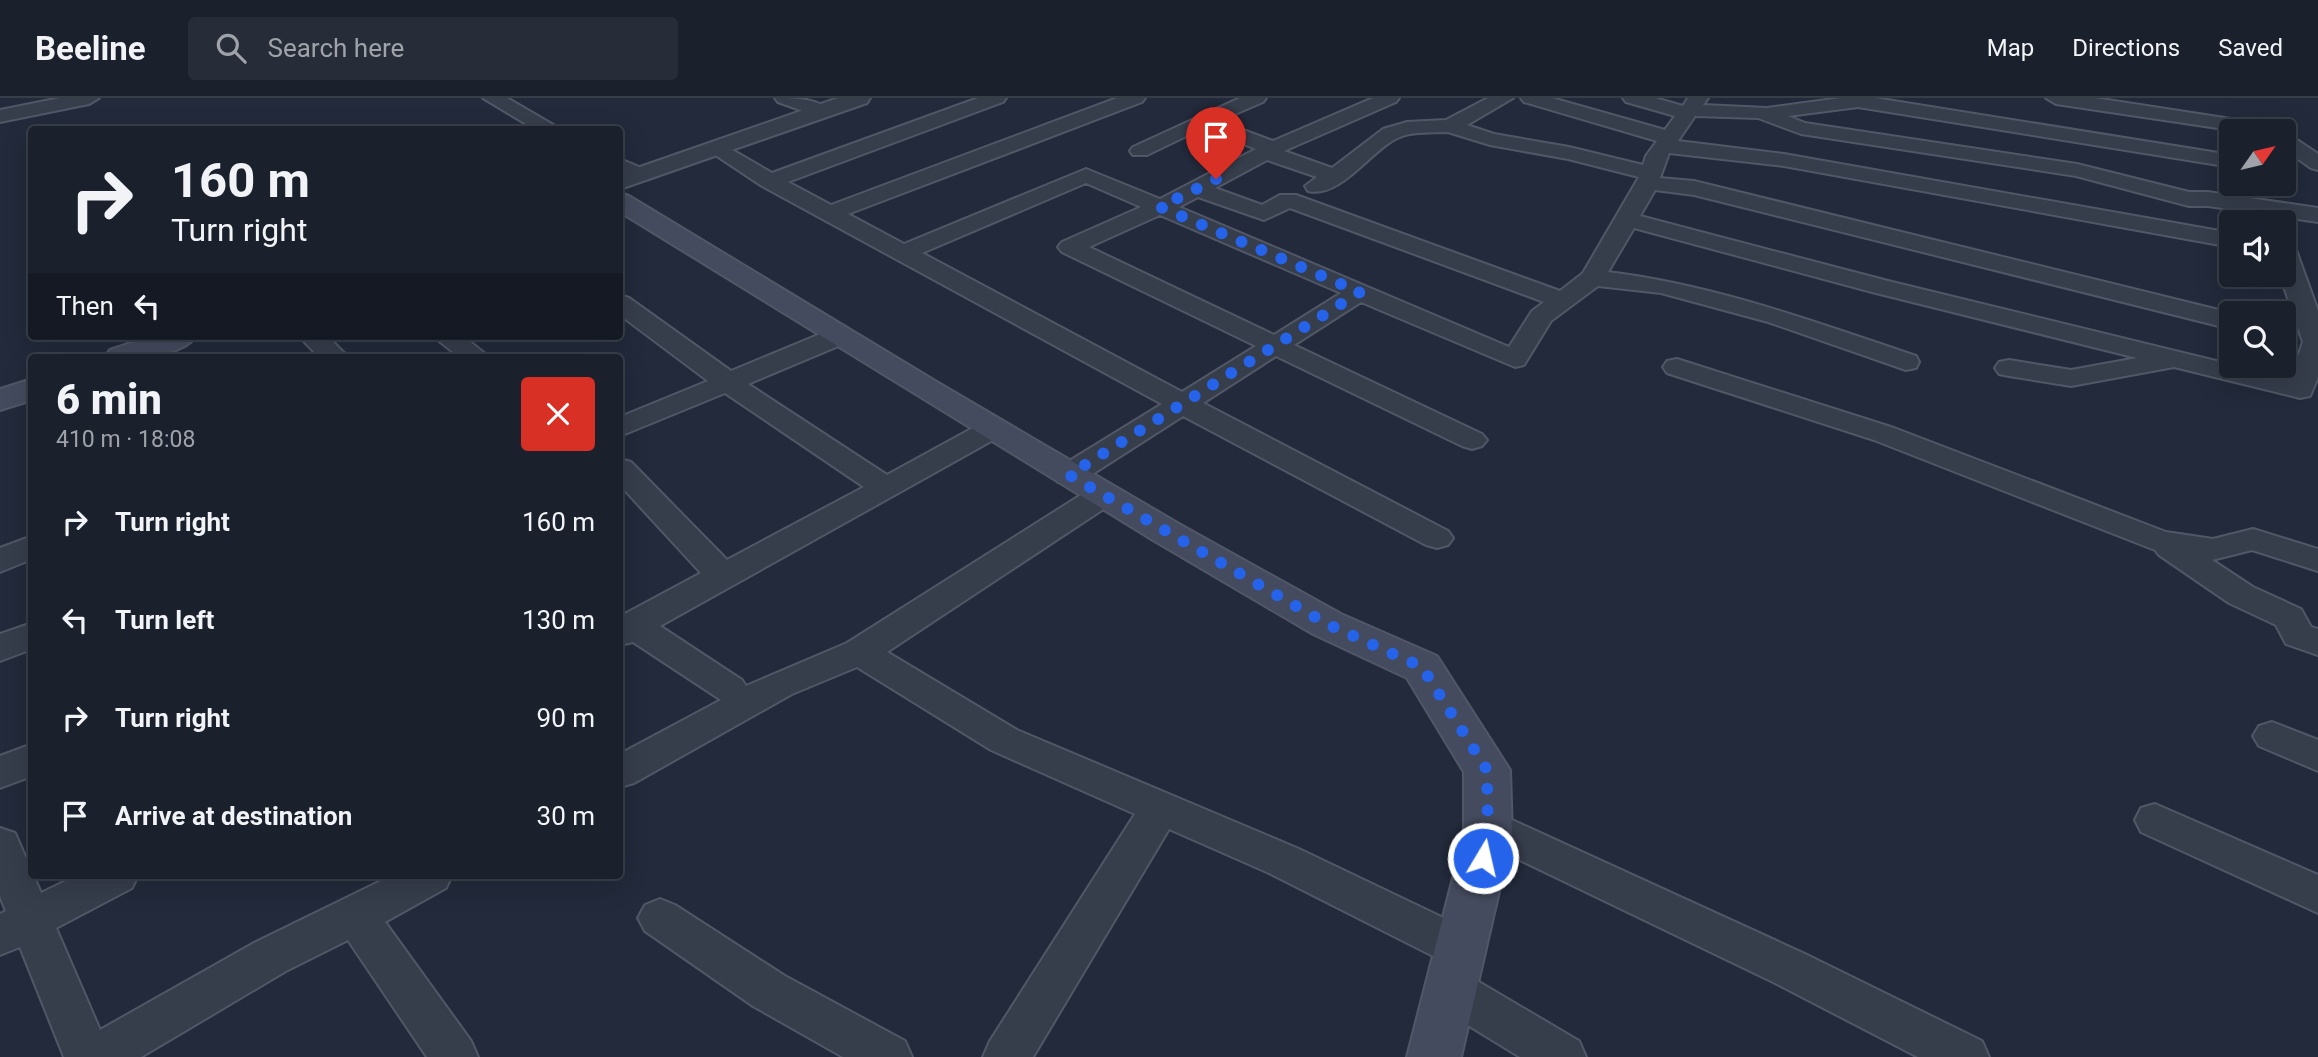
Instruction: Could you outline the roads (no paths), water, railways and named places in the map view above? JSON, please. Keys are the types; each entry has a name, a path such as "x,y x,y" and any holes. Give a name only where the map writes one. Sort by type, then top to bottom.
{"main road":[{"path":"624,181 839,336 1069,475 1327,624 1422,667 1487,770 1488,825 1434,1057"},
{"path":"130,354 170,340"},
{"path":"0,400 28,390"}],"street":[{"path":"0,116 89,98"},
{"path":"493,98 545,126"},
{"path":"785,98 820,111"},
{"path":"624,181 859,98"},
{"path":"770,181 996,98"},
{"path":"1094,98 1126,102"},
{"path":"1140,151 1256,98"},
{"path":"1390,98 1269,150 1197,189 1070,247 1472,440"},
{"path":"1450,126 1503,98"},
{"path":"1531,98 1667,142 1784,160 2219,238"},
{"path":"1633,98 1691,107 1761,112 1816,108 1856,99 1997,125 2219,159"},
{"path":"1735,98 1801,128 2077,170 2189,199 2208,199 2253,210"},
{"path":"2056,98 2123,103 2152,112 2219,119"},
{"path":"828,213 1126,102"},
{"path":"2123,103 2138,166 2170,191 2189,199"},
{"path":"903,253 1086,175 1514,359 1541,316 1593,278 1650,178 1656,156 1691,107"},
{"path":"1202,121 1335,176"},
{"path":"1997,125 2006,159"},
{"path":"1197,189 1264,213 1335,176 1390,133 1407,128 1450,126 1490,139 1569,153 1650,178 2219,318"},
{"path":"715,148 828,213 1437,538"},
{"path":"2296,148 2318,164"},
{"path":"1939,150 1962,192"},
{"path":"2296,171 2318,174"},
{"path":"1288,200 1562,300"},
{"path":"2296,216 2318,215"},
{"path":"1628,219 1881,287 2309,392 2317,343 2307,286 2296,268"},
{"path":"1593,278 1662,286 1726,303 1777,317 1906,362"},
{"path":"1069,475 1360,292"},
{"path":"623,305 729,383 887,489"},
{"path":"623,426 839,336"},
{"path":"2296,337 2317,343"},
{"path":"316,340 332,354"},
{"path":"452,340 472,354"},
{"path":"2009,368 2071,378 2176,359"},
{"path":"1676,367 1884,434 2160,541 2213,550 2253,539 2318,560"},
{"path":"626,629 722,575 887,489 992,429"},
{"path":"623,471 722,575"},
{"path":"623,770 779,685 860,652 1103,495"},
{"path":"2160,541 2241,596 2289,617 2298,635 2318,643"},
{"path":"0,561 28,548"},
{"path":"626,629 729,689"},
{"path":"0,648 28,637"},
{"path":"860,652 1004,740 1284,862 1456,969 1562,1057"},
{"path":"2272,736 2318,757"},
{"path":"0,774 28,761"},
{"path":"1007,1057 1160,808"},
{"path":"2155,820 2318,895"},
{"path":"1488,825 1789,968 1965,1057"},
{"path":"0,845 16,929 88,1057"},
{"path":"16,929 110,879"},
{"path":"97,1057 270,957 356,916 424,879"},
{"path":"356,916 454,1057"},
{"path":"660,918 769,991 888,1057"}]}
